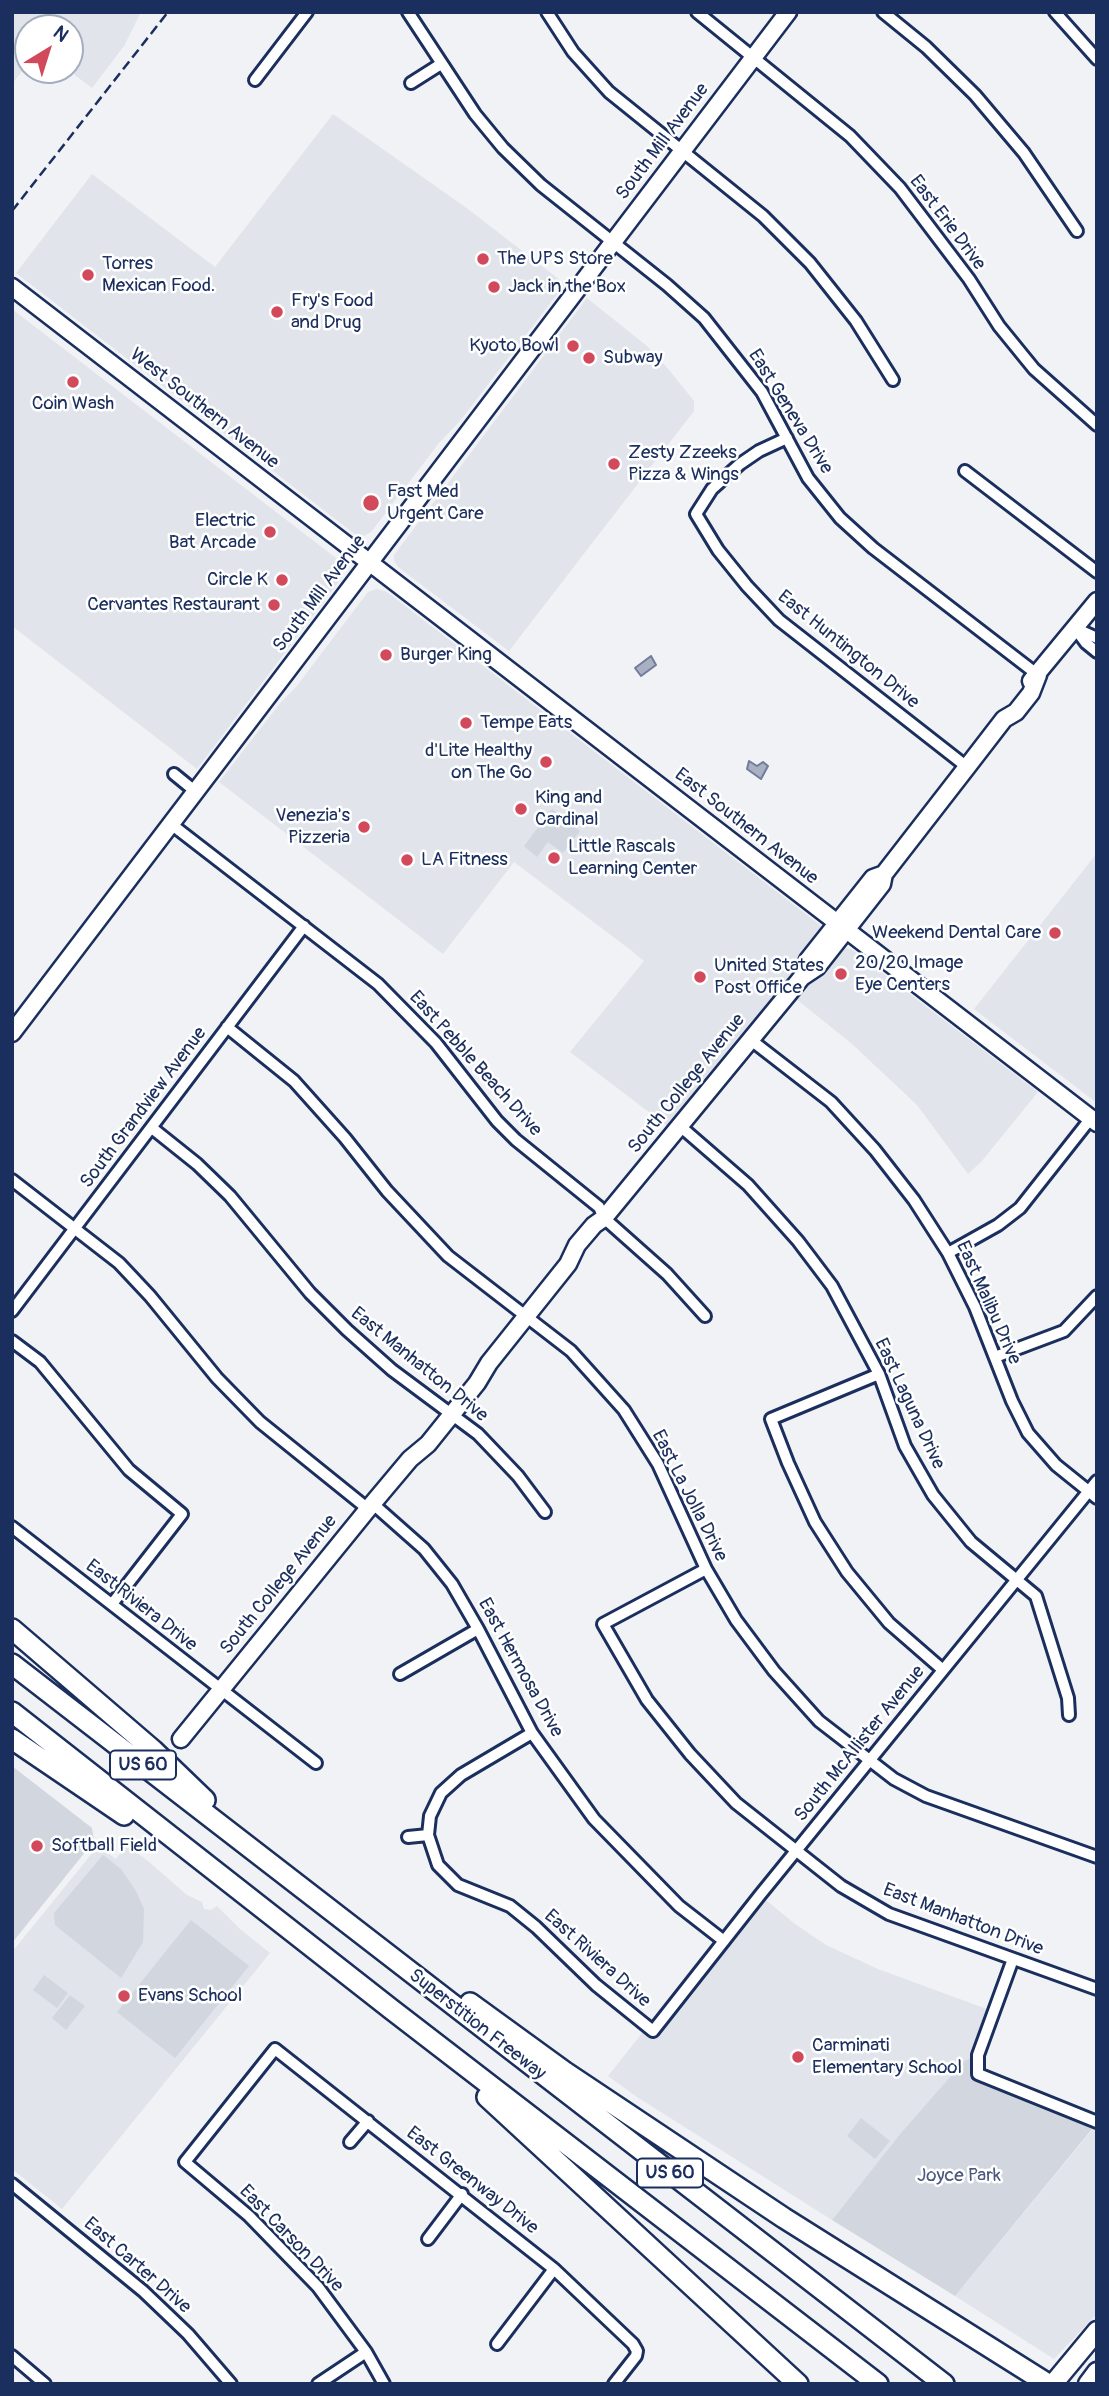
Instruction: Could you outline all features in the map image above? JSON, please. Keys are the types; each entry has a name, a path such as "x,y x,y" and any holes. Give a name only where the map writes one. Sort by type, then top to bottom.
{"highway":[{"path":"12,1629 153,1750 273,1867"},
{"name":"Superstition Freeway","path":"12,1664 944,2384"},
{"name":"Superstition Freeway","path":"12,1712 391,2009 878,2384"},
{"path":"12,1739 269,1914"},
{"path":"396,1962 463,1998 565,2072 784,2218 1048,2384"},
{"path":"391,2009 797,2384"}],"main road":[{"name":"South Mill Avenue","path":"12,1033 788,12"},
{"name":"West Southern Avenue","path":"12,287 369,564"},
{"name":"East Southern Avenue","path":"369,564 1094,1121"},
{"name":"South College Avenue","path":"181,1739 410,1459 421,1437 448,1412 470,1375 489,1363 568,1264 593,1241 601,1231 604,1218 802,977 808,960 882,884 884,874 1004,719 1016,712 1031,693 1038,675 1097,601"},
{"path":"1053,2384 1097,2331"},
{"path":"1088,2384 1097,2372"}],"street":[{"path":"255,80 307,12"},
{"name":"East Geneva Drive","path":"408,12 475,114 503,148 541,185 704,318 762,393 808,478 840,518 873,548 1038,675"},
{"path":"547,12 573,52 609,92 762,216 810,263 856,321 893,380"},
{"name":"East Erie Drive","path":"697,12 850,136 900,188 969,279 999,326 1034,369 1097,425"},
{"path":"883,12 926,47 975,95 1024,153 1077,231"},
{"path":"1055,12 1097,59"},
{"path":"411,83 441,64"},
{"name":"East Huntington Drive","path":"787,438 759,451 740,464 712,489 696,514 718,550 779,620 967,766"},
{"path":"965,471 1097,572"},
{"path":"1075,628 1097,638"},
{"path":"1075,628 1097,652"},
{"path":"174,774 196,792"},
{"name":"East Pebble Beach Drive","path":"171,824 361,970 392,998 436,1043 497,1121 534,1156 599,1208 604,1218 667,1274 705,1317"},
{"name":"South Grandview Avenue","path":"12,1311 304,926"},
{"name":"East La Jolla Drive","path":"227,1027 294,1081 345,1138 387,1191 448,1256 571,1351 624,1410 658,1464 706,1569 736,1620 774,1671 819,1721 894,1779 926,1796 1097,1857"},
{"name":"East Malibu Drive","path":"751,1040 831,1102 875,1150 914,1200 948,1253 975,1307 1012,1401 1028,1433 1056,1465 1093,1495"},
{"path":"948,1253 998,1225 1020,1208 1094,1121"},
{"name":"East Laguna Drive","path":"680,1126 748,1185 798,1241 832,1286 879,1374 905,1446 933,1495 971,1542 1036,1596 1068,1698 1069,1714"},
{"name":"East Manhatton Drive","path":"152,1128 197,1164 230,1196 329,1314 392,1370 478,1434 519,1476 545,1512"},
{"name":"East Hermosa Drive","path":"12,1180 130,1273 217,1378 260,1422 424,1549 452,1584 531,1733 594,1819 679,1906 724,1941"},
{"path":"996,1357 1064,1331 1097,1296"},
{"path":"12,1341 40,1362 129,1469 182,1514 112,1604"},
{"path":"879,1374 771,1419 815,1522 847,1572 889,1623 943,1670"},
{"name":"South McAllister Avenue","path":"653,2031 795,1851 981,1625 1015,1579 1093,1495 1097,1481"},
{"name":"East Riviera Drive","path":"12,1527 316,1763"},
{"name":"East Manhatton Drive","path":"706,1569 603,1624 647,1700 690,1754 736,1803 795,1851 841,1886 889,1914 1097,1989"},
{"path":"400,1674 478,1629"},
{"path":"408,1837 428,1835 430,1816 441,1793 461,1775 531,1733"},
{"name":"East Riviera Drive","path":"428,1835 438,1865 458,1885 510,1906 536,1927 596,1985 653,2031"},
{"path":"1013,1959 978,2055 978,2074 1097,2122"},
{"name":"East Greenway Drive","path":"185,2162 275,2049 554,2269 633,2344 637,2351 636,2356 614,2384"},
{"path":"351,2142 368,2121"},
{"name":"East Carson Drive","path":"185,2162 249,2216 318,2287 366,2352 384,2384"},
{"name":"East Carter Drive","path":"12,2184 143,2291 188,2334 228,2379"},
{"path":"428,2239 461,2194"},
{"path":"497,2344 554,2269"},
{"path":"318,2384 366,2352"},
{"path":"12,2356 45,2384"},
{"path":"214,2384 228,2379"}],"shaded area":[{"path":"12,12 141,12 124,46 92,88 84,82 84,14 14,14 12,84"},
{"path":"333,114 468,209 565,284 371,532 362,537 16,273 92,174 215,267"},
{"path":"587,298 647,346 694,401 694,411 509,651 398,567 394,555"},
{"path":"12,309 345,565 342,577 197,769 12,626"},
{"path":"377,589 387,592 820,925 820,936 678,1119 671,1120 667,1126 570,1052 644,961 628,948 514,862 443,954 219,782 368,592"},
{"path":"1097,853 1097,1103 974,1009"},
{"path":"835,949 851,949 1038,1092 982,1161 968,1174 917,1105 852,1044 795,998"},
{"name":"Evans School","path":"126,1845 187,1895 202,1902 204,1909 211,1910 217,1906 270,1953 62,2209 12,2169 12,1952 98,1846 116,1859"},
{"name":"Carminati Elementary School","path":"760,1895 826,1945 878,1969 995,2012 978,2055 964,2061 900,2134 832,2220 608,2076 647,2027 653,2031"},
{"path":"1097,2124 1097,2314 1054,2359 955,2296"}],"green space":[{"path":"552,809 580,831 563,853 548,842 537,857 524,846"},
{"name":"Softball Field","path":"12,1766 92,1828 94,1841 12,1943"},
{"path":"103,1855 121,1869 144,1909 143,1942 121,1978 55,1925 54,1913"},
{"path":"191,1920 249,1966 175,2058 117,2012"},
{"path":"44,1975 68,1993 57,2008 33,1990"},
{"path":"70,1995 85,2006 66,2030 52,2018"},
{"name":"Joyce Park","path":"978,2055 978,2075 1097,2123 955,2296 832,2220 900,2134 964,2061"},
{"path":"861,2118 890,2141 875,2159 847,2136"}],"water":[{"path":"651,656 656,665 641,676 635,668"},
{"path":"749,761 757,766 763,762 768,766 761,779 747,769"}],"railway":[{"path":"12,211 168,12"}],"place":[{"name":"The UPS Store","path":"483,259"},
{"name":"Torres Mexican Food.","path":"88,275"},
{"name":"Jack in the Box","path":"494,287"},
{"name":"Fry's Food and Drug","path":"277,312"},
{"name":"Kyoto Bowl","path":"573,346"},
{"name":"Subway","path":"589,358"},
{"name":"Coin Wash","path":"73,382"},
{"name":"Zesty Zzeeks Pizza & Wings","path":"614,464"},
{"name":"Fast Med Urgent Care","path":"371,503"},
{"name":"Electric Bat Arcade","path":"270,532"},
{"name":"Circle K","path":"282,580"},
{"name":"Cervantes Restaurant","path":"274,605"},
{"name":"Burger King","path":"386,655"},
{"name":"Tempe Eats","path":"466,723"},
{"name":"d'Lite Healthy on The Go","path":"546,762"},
{"name":"King and Cardinal","path":"521,809"},
{"name":"Venezia's Pizzeria","path":"364,827"},
{"name":"Little Rascals Learning Center","path":"554,858"},
{"name":"LA Fitness","path":"407,860"},
{"name":"Weekend Dental Care","path":"1055,933"},
{"name":"20/20 Image Eye Centers","path":"841,974"},
{"name":"United States Post Office","path":"700,977"},
{"name":"Softball Field","path":"37,1846"},
{"name":"Evans School","path":"124,1996"},
{"name":"Carminati Elementary School","path":"798,2057"}]}
